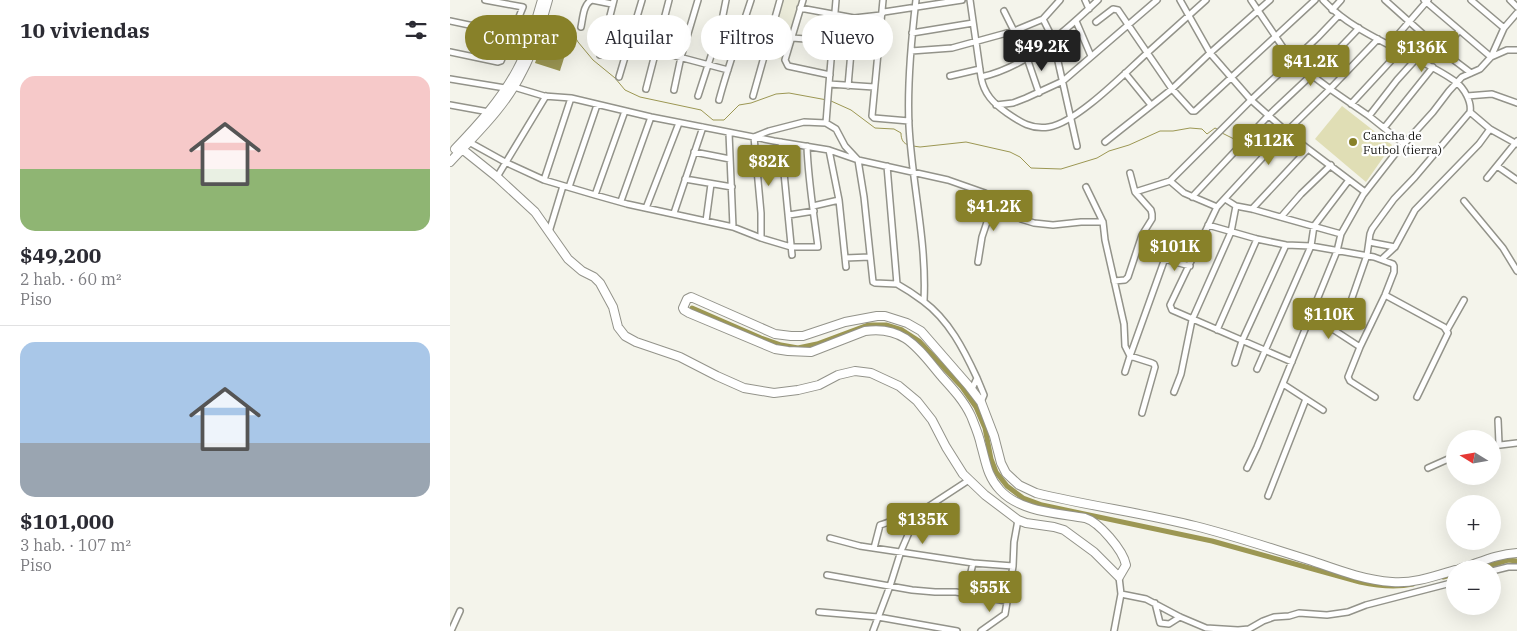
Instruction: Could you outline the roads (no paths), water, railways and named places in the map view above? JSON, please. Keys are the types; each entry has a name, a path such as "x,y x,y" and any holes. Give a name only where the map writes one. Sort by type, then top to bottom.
{"street":[{"path":"485,0 523,7 520,15"},
{"path":"450,162 494,115 510,88 523,57 542,0"},
{"path":"450,154 522,74 531,53 548,0"},
{"path":"638,15 642,0"},
{"path":"665,15 669,0"},
{"path":"691,23 698,0"},
{"path":"698,96 721,25 726,0"},
{"path":"746,15 751,0"},
{"path":"776,15 780,0"},
{"path":"802,39 792,38 803,0"},
{"path":"836,0 836,14"},
{"path":"881,15 882,0"},
{"path":"916,0 912,33 909,121 922,238 924,301"},
{"path":"881,15 884,12 962,0"},
{"path":"970,0 982,86 986,94 996,105 1021,123 1030,127 1049,127 1070,119 1126,73 1206,0"},
{"path":"1085,0 1089,9"},
{"path":"981,77 995,74 1027,58 1076,21 1098,0"},
{"path":"996,105 1013,103 1063,81 1157,0"},
{"path":"1180,0 1210,53 1251,100 1308,149 1366,192"},
{"path":"1251,0 1293,61 1404,144"},
{"path":"1105,142 1172,89 1270,0"},
{"path":"1096,22 1114,9 1118,10 1172,89 1192,111 1231,78 1315,0"},
{"path":"1323,0 1332,10 1378,40 1458,83 1467,96 1471,108 1470,112 1394,199 1372,229 1367,255 1352,298"},
{"path":"1332,10 1341,0"},
{"path":"1385,0 1471,74"},
{"path":"1471,0 1504,28"},
{"path":"1510,0 1517,7"},
{"path":"581,27 588,1 613,2 610,15"},
{"path":"911,51 952,48 1014,31 1043,19 1057,1"},
{"path":"1389,45 1426,1 1491,57"},
{"path":"800,8 840,15"},
{"path":"1004,11 1014,31"},
{"path":"1247,468 1337,251 1340,234 1366,192 1449,91 1462,77 1480,69 1491,57 1504,28 1517,13"},
{"path":"1134,192 1170,181 1339,15"},
{"path":"1043,19 1053,39 1077,146"},
{"path":"450,21 465,24"},
{"path":"1076,21 1091,56"},
{"path":"912,33 973,23"},
{"path":"1192,197 1269,115 1359,28"},
{"path":"1442,51 1459,31"},
{"path":"1292,362 1192,320 1172,310 1170,305 1217,208 1287,131 1378,40"},
{"path":"1491,57 1507,50 1517,50"},
{"path":"1351,104 1400,51"},
{"path":"450,52 465,55"},
{"path":"1027,58 1039,93"},
{"path":"1369,116 1416,59"},
{"path":"488,60 498,62 501,60"},
{"path":"620,77 625,60"},
{"path":"646,89 654,60"},
{"path":"674,90 680,60"},
{"path":"691,60 728,70"},
{"path":"719,100 732,60"},
{"path":"753,96 764,60"},
{"path":"786,60 788,66 830,75"},
{"path":"826,123 831,60"},
{"path":"848,86 850,60"},
{"path":"877,60 873,117 909,121"},
{"path":"1384,128 1433,68"},
{"path":"950,76 980,69"},
{"path":"1126,73 1152,105"},
{"path":"450,79 510,88 546,96 571,98 679,123 829,150 858,160 948,180 985,193 1021,219 1034,223 1053,225 1103,222"},
{"path":"829,84 874,88"},
{"path":"1467,96 1492,94 1517,103"},
{"path":"497,177 546,96"},
{"path":"544,180 571,98"},
{"path":"450,104 489,112"},
{"path":"548,233 597,105"},
{"path":"595,195 625,111"},
{"path":"1470,112 1490,129 1516,143 1487,178"},
{"path":"621,201 651,117"},
{"path":"754,137 792,124 804,122 826,123 836,129 845,146 858,160 873,282 875,284 897,284 924,301 938,315 954,334 977,378 984,395 981,402"},
{"path":"646,208 679,123"},
{"path":"674,213 703,127"},
{"path":"1382,259 1395,247 1415,210 1479,144 1490,129"},
{"path":"729,133 733,227"},
{"path":"754,137 761,213 761,238"},
{"path":"469,142 505,162 544,180 646,208 733,227 791,247 818,247 808,176 806,146"},
{"path":"781,142 792,255"},
{"path":"462,149 497,177 535,212 568,259 600,283 613,307 618,327 625,336 636,342 680,357 744,388 774,393 798,390 819,385 838,375 855,371 871,373 899,386 917,402 932,420 963,474 985,495 1018,520 1026,523 1054,526 1064,530 1094,552 1119,577"},
{"path":"1252,209 1308,149"},
{"path":"829,150 839,200 846,267"},
{"path":"694,152 730,159"},
{"path":"1281,217 1301,194 1331,165"},
{"path":"887,166 897,284"},
{"path":"1497,166 1517,180"},
{"path":"1114,281 1125,280 1128,277 1142,235 1152,219 1151,210 1134,192 1130,173"},
{"path":"685,179 732,187"},
{"path":"1257,369 1311,246 1314,226 1349,180"},
{"path":"1170,181 1184,193 1217,208"},
{"path":"706,220 710,184"},
{"path":"1086,187 1103,222 1105,240 1124,324 1125,346 1130,356 1154,364 1155,367 1142,413"},
{"path":"978,262 982,237 994,198"},
{"path":"1225,199 1236,206 1340,234"},
{"path":"789,215 839,200"},
{"path":"1464,201 1503,248 1517,271"},
{"path":"1174,392 1181,374 1192,320 1231,232 1236,206"},
{"path":"1208,225 1286,245 1311,246 1367,255 1390,262 1394,266 1385,295 1360,348 1348,380 1375,397"},
{"path":"1125,372 1173,236"},
{"path":"1217,330 1257,238"},
{"path":"1370,242 1395,247"},
{"path":"1235,363 1242,341 1286,245"},
{"path":"845,258 870,257"},
{"path":"1164,259 1190,266"},
{"path":"1385,295 1447,330"},
{"path":"1114,631 1121,594 1119,577 1126,564 1118,548 1093,521 1018,503 1001,491 992,480 985,465 981,445 965,404 920,350 902,337 889,331 874,330 865,331 811,352 788,352 774,349 689,314 683,308 686,299 691,297 775,334 791,336 803,336 862,318 886,316 907,323 921,331 981,402 1006,472 1019,485 1036,492 1206,529 1348,574 1373,580 1410,581 1446,573"},
{"path":"1417,397 1448,336 1447,330 1464,300"},
{"path":"1311,315 1360,348"},
{"path":"972,390 977,378"},
{"path":"1283,384 1323,410"},
{"path":"1268,496 1306,399"},
{"path":"1498,420 1499,430"},
{"path":"1501,444 1517,443"},
{"path":"1428,468 1446,460"},
{"path":"874,548 880,525 891,522 906,514 917,514 970,480"},
{"path":"873,631 901,551 917,514"},
{"path":"983,631 1005,614 1018,520"},
{"path":"830,538 860,546 973,563 1013,566"},
{"path":"1485,560 1517,553"},
{"path":"966,594 973,563"},
{"path":"1501,569 1517,567"},
{"path":"827,575 912,590 956,592 1006,601"},
{"path":"1121,594 1146,599 1205,630 1249,630 1263,621 1274,617 1288,616 1299,612 1327,615 1348,612 1366,605 1446,584"},
{"path":"1155,603 1160,623 1169,624 1180,617"},
{"path":"452,631 460,611"},
{"path":"819,612 878,617 957,631"}],"waterway":[{"path":"577,40 593,60 615,78 625,90 640,97 701,110 713,120 724,120 739,105 751,103 776,94 789,93 827,100"},
{"path":"831,101 851,110 875,128 894,129 901,133 903,141 909,145"},
{"path":"913,146 920,147 966,142 1010,152 1020,157 1031,168 1061,169 1097,158 1109,151 1129,145 1160,131 1190,128 1202,129 1207,134 1215,128 1219,130"},
{"path":"1222,133 1240,142"},
{"path":"1244,144 1257,143 1269,146"},
{"path":"692,308 761,338 781,345 798,348 817,344 868,325 886,325 902,330 919,341 962,387 976,407 985,428 991,459 996,472 1007,486 1023,498 1042,505 1212,541 1373,585 1400,586 1413,584"},
{"path":"1501,562 1508,560 1517,561"}],"place":[{"name":"Cancha de Futbol (tierra)","path":"1353,142"}]}
